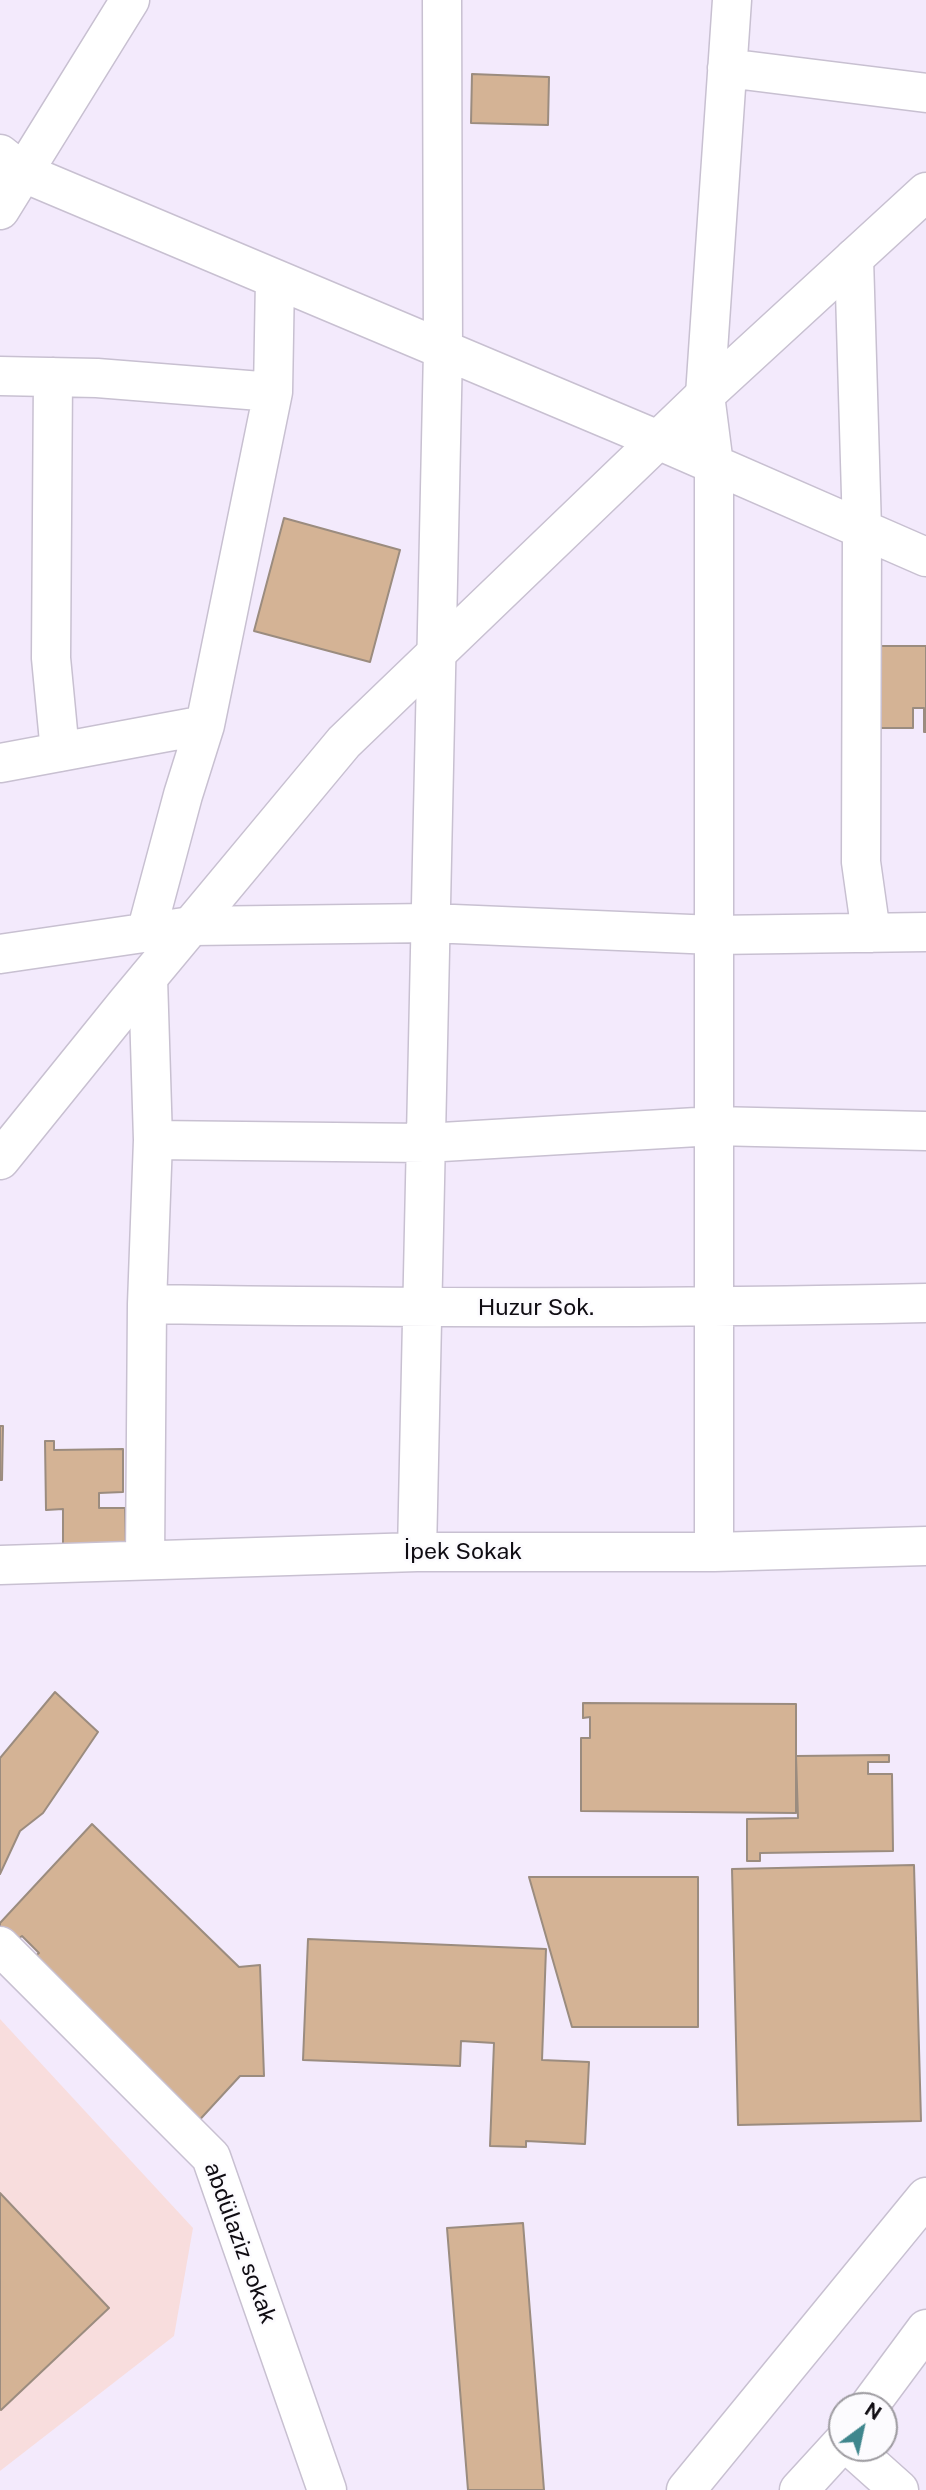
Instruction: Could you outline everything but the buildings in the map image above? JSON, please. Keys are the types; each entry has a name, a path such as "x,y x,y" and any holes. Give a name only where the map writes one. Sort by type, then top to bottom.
{"street":[{"path":"0,210 12,163 130,0"},
{"path":"417,1552 443,350 442,0"},
{"path":"714,1552 714,465 705,395 732,0"},
{"path":"727,68 926,93"},
{"path":"12,163 275,279 658,440 926,557"},
{"path":"0,1160 344,743 705,395 926,192"},
{"path":"854,258 862,529 861,862 871,933"},
{"path":"146,933 205,725 273,392 275,279"},
{"path":"0,376 53,377 273,392"},
{"path":"53,377 51,658 60,752"},
{"path":"0,763 205,725"},
{"path":"0,954 191,926 430,923 714,935 926,932"},
{"path":"145,1560 147,1304 153,1140 148,978"},
{"path":"153,1140 425,1143 714,1126 926,1131"},
{"name":"Huzur Sok.","path":"147,1304 714,1308 926,1303"},
{"name":"İpek Sokak","path":"0,1565 417,1552 714,1552 926,1546"},
{"name":"abdülaziz sokak","path":"0,1946 211,2157 327,2490"},
{"path":"686,2490 926,2197"},
{"path":"879,2392 926,2329"},
{"path":"799,2490 828,2458"},
{"path":"867,2462 898,2490"}],"shaded area":[{"path":"0,2019 193,2228 174,2336 0,2471"}]}
